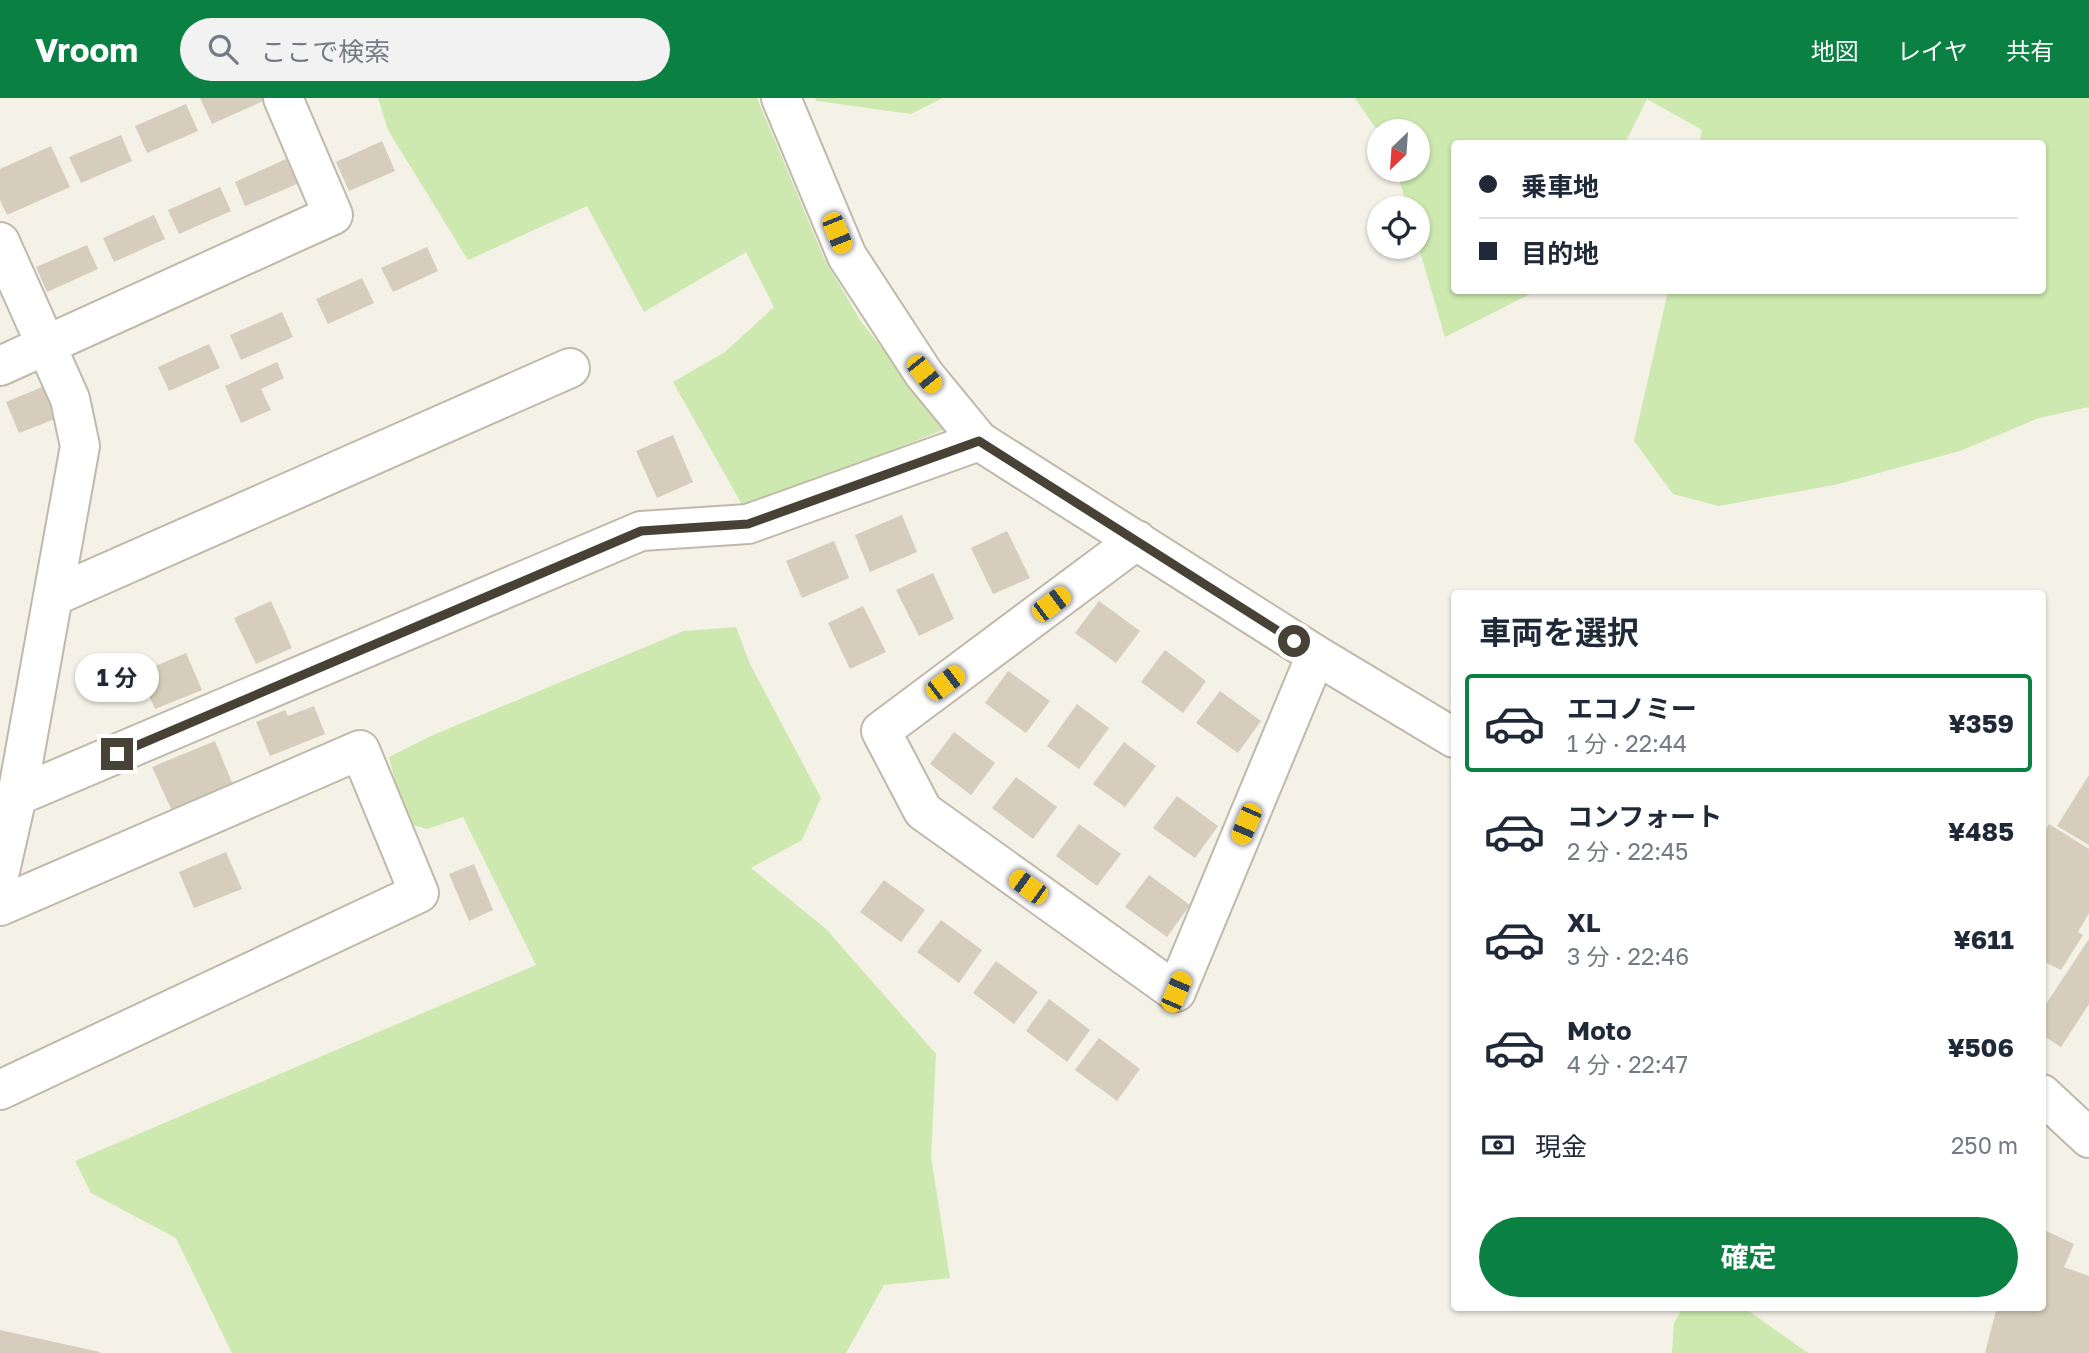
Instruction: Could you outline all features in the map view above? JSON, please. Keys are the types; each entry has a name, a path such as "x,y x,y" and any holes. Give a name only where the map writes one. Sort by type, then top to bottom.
{"street":[{"path":"0,366 334,215 283,98"},
{"path":"781,98 846,256 924,374 979,441 1316,655 1451,736"},
{"path":"0,242 71,399 80,446 17,796 0,871"},
{"path":"54,596 570,369"},
{"path":"17,796 641,531 748,524 979,441"},
{"path":"1136,540 881,731 923,811 1176,992 1316,655"},
{"path":"0,906 360,750 419,893 0,1090"},
{"path":"2046,1098 2089,1138"}],"green space":[{"path":"378,98 757,98 824,258 860,320 945,429 745,510 673,382 725,352 774,307 746,252 644,312 587,206 468,260 388,130"},
{"path":"815,98 943,98 911,114 817,101"},
{"path":"1355,98 2089,98 2089,407 2039,418 1960,451 1834,485 1719,506 1673,494 1634,441 1667,294 2046,294 2046,140 1700,140 1702,130 1647,99 1626,140 1451,140 1451,294 1530,294 1445,337 1422,259 1430,259 1430,196 1404,196 1400,182 1430,182 1430,119 1369,119"},
{"path":"736,627 750,664 821,798 802,840 751,868 826,929 936,1054 931,1157 950,1278 884,1285 846,1353 232,1353 176,1238 91,1193 75,1161 536,965 463,817 427,829 406,823 389,757 433,735 684,631"},
{"path":"1681,1311 1749,1311 1808,1353 1672,1353 1674,1323"}],"building":[{"path":"200,98 262,98 263,101 212,124"},
{"path":"186,104 198,131 147,153 135,126"},
{"path":"121,135 132,161 81,183 69,157"},
{"path":"382,141 395,171 349,191 336,162"},
{"path":"51,146 70,187 7,215 0,200 0,169"},
{"path":"286,159 297,184 245,206 235,182"},
{"path":"220,187 231,211 179,234 168,210"},
{"path":"154,215 165,239 114,262 103,238"},
{"path":"87,245 98,269 47,292 36,267"},
{"path":"427,247 438,271 393,292 381,268"},
{"path":"362,278 374,303 328,324 316,299"},
{"path":"282,312 293,337 241,360 230,335"},
{"path":"209,344 220,368 169,391 158,367"},
{"path":"277,362 284,378 261,389 271,410 241,423 225,386"},
{"path":"47,385 60,417 19,433 6,402"},
{"path":"673,435 693,482 657,498 636,451"},
{"path":"902,515 917,552 870,572 855,535"},
{"path":"1007,531 1030,578 993,594 971,548"},
{"path":"834,541 849,578 802,598 786,561"},
{"path":"933,573 954,619 919,636 896,590"},
{"path":"271,601 292,648 256,664 234,618"},
{"path":"1099,601 1140,631 1116,663 1075,633"},
{"path":"863,606 886,652 850,669 828,623"},
{"path":"1165,650 1206,681 1183,713 1141,682"},
{"path":"186,653 202,690 155,709 139,673"},
{"path":"1008,671 1050,701 1026,733 985,703"},
{"path":"1220,691 1261,721 1238,753 1196,723"},
{"path":"1077,704 1109,728 1079,769 1047,746"},
{"path":"314,706 325,734 270,756 256,722 285,710 288,716"},
{"path":"954,732 995,763 971,795 930,764"},
{"path":"215,741 233,785 172,811 152,767"},
{"path":"1124,742 1156,766 1125,807 1093,784"},
{"path":"2089,775 2089,845 2057,826"},
{"path":"1016,777 1057,807 1033,839 992,808"},
{"path":"1177,796 1218,826 1195,858 1153,828"},
{"path":"1079,824 1121,854 1097,886 1056,856"},
{"path":"2049,824 2089,849 2089,913 2078,932 2083,935 2061,970 2046,963 2046,830"},
{"path":"226,852 242,889 194,908 179,872"},
{"path":"474,864 493,910 469,921 449,874"},
{"path":"1149,875 1190,905 1167,937 1125,907"},
{"path":"884,880 925,910 901,942 860,912"},
{"path":"941,920 982,950 959,983 917,952"},
{"path":"2089,939 2089,1004 2061,1047 2046,1038 2046,1004"},
{"path":"996,961 1038,992 1014,1024 973,993"},
{"path":"1049,999 1090,1030 1067,1062 1026,1031"},
{"path":"1099,1038 1140,1069 1117,1101 1075,1070"},
{"path":"2046,1231 2074,1244 2064,1267 2089,1276 2089,1353 1985,1353 1996,1311 2046,1311"},
{"path":"0,1330 100,1352 100,1353 0,1353"}],"route":[{"path":"117,754 641,531 748,524 979,441 1294,641"}]}
